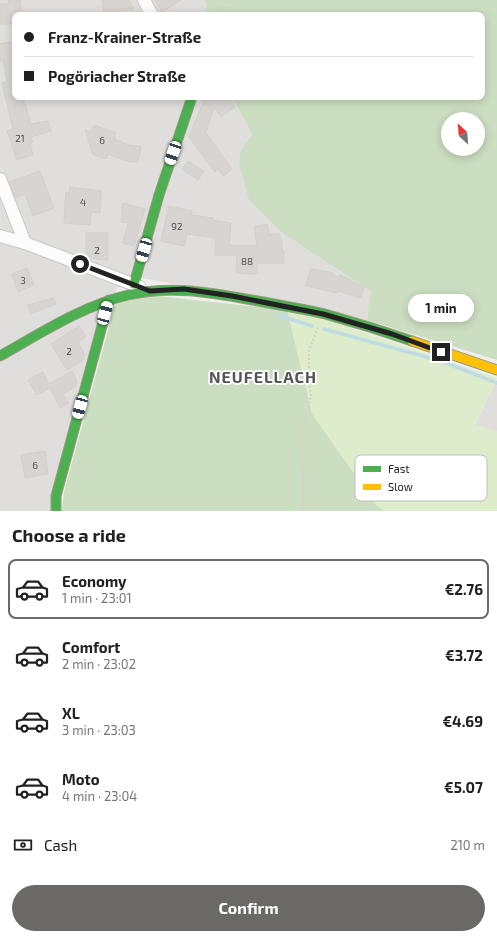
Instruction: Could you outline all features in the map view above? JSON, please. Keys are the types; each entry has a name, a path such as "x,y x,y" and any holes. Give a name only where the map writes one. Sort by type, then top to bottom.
{"street":[{"path":"144,0 150,12"},
{"path":"134,284 159,194 191,100"},
{"path":"0,179 25,243"},
{"path":"0,236 25,243 150,291"},
{"path":"0,356 55,325 109,300 150,291 184,289 232,296 323,314 392,334 497,370"},
{"path":"56,511 56,496 109,300"}],"path":[{"path":"222,12 225,0"},
{"path":"303,511 304,426 311,395 309,383 309,351 323,314"}],"shaded area":[{"path":"0,0 204,0 207,5 205,12 12,12 12,100 234,100 252,134 241,150 354,279 371,291 367,320 142,278 117,288 61,484 60,511 0,511"},
{"path":"497,379 497,432 475,425"}],"green space":[{"path":"204,0 497,0 497,360 367,320 371,291 283,233 249,200 239,163 241,150 252,134 234,100 485,100 485,12 205,12 207,5"},
{"path":"140,294 287,310 312,414 355,475 355,501 373,501 384,511 62,511 64,492 115,305"},
{"path":"287,310 327,320 497,378 475,424 497,432 497,511 384,511 373,501 487,501 487,455 355,455 355,475 312,414"}],"building":[{"path":"8,0 20,0 22,12 12,12 12,24 0,24 0,4 9,4"},
{"path":"102,0 129,0 134,9 112,12 104,12"},
{"path":"155,0 181,0 162,12"},
{"path":"12,42 12,100 24,100 31,124 48,121 51,131 31,137 33,142 30,143 33,155 17,160 7,131 13,129 2,83 7,82 3,60 0,61 0,44"},
{"path":"204,100 230,100 235,107 221,117 214,107 206,133 232,169 223,176 218,169 215,172 189,137"},
{"path":"94,125 116,133 114,139 129,145 141,146 138,162 126,161 108,154 106,159 93,154 85,130 91,132"},
{"path":"188,161 204,171 198,180 182,169"},
{"path":"40,171 54,208 33,216 25,194 15,198 9,182"},
{"path":"70,187 101,191 100,213 91,212 90,225 64,223 66,192 69,193"},
{"path":"123,203 145,209 134,246 123,243 128,223 121,222"},
{"path":"169,206 192,211 191,215 213,218 213,220 231,223 229,245 257,246 254,227 267,224 269,234 280,234 280,240 282,240 282,251 284,251 284,263 257,263 257,274 236,273 237,255 215,255 216,238 187,234 184,246 161,241"},
{"path":"86,233 108,233 108,260 86,258"},
{"path":"27,268 34,285 18,292 12,274"},
{"path":"310,269 330,272 339,278 340,275 364,287 361,298 339,291 338,293 306,286"},
{"path":"54,298 56,304 30,314 28,305"},
{"path":"79,326 86,337 78,342 84,353 82,361 67,370 51,344"},
{"path":"72,371 77,381 75,387 63,394 68,403 60,408 50,388 37,395 28,380 43,372 49,384"},
{"path":"45,451 48,474 25,478 21,455"}],"waterway":[{"path":"277,315 312,326"},
{"path":"324,329 441,361 497,383"}],"traffic: fast":[{"path":"134,284 159,195 191,100"},
{"path":"0,356 46,329 94,306 128,295 162,290 212,293 325,314 412,341"},
{"path":"56,511 56,496 109,300"}],"traffic: slow":[{"path":"412,341 497,370"}],"district":[{"name":"NEUFELLACH","path":"263,376"}],"route":[{"path":"80,264 150,291 184,289 232,296 323,314 392,334 441,352"}]}
